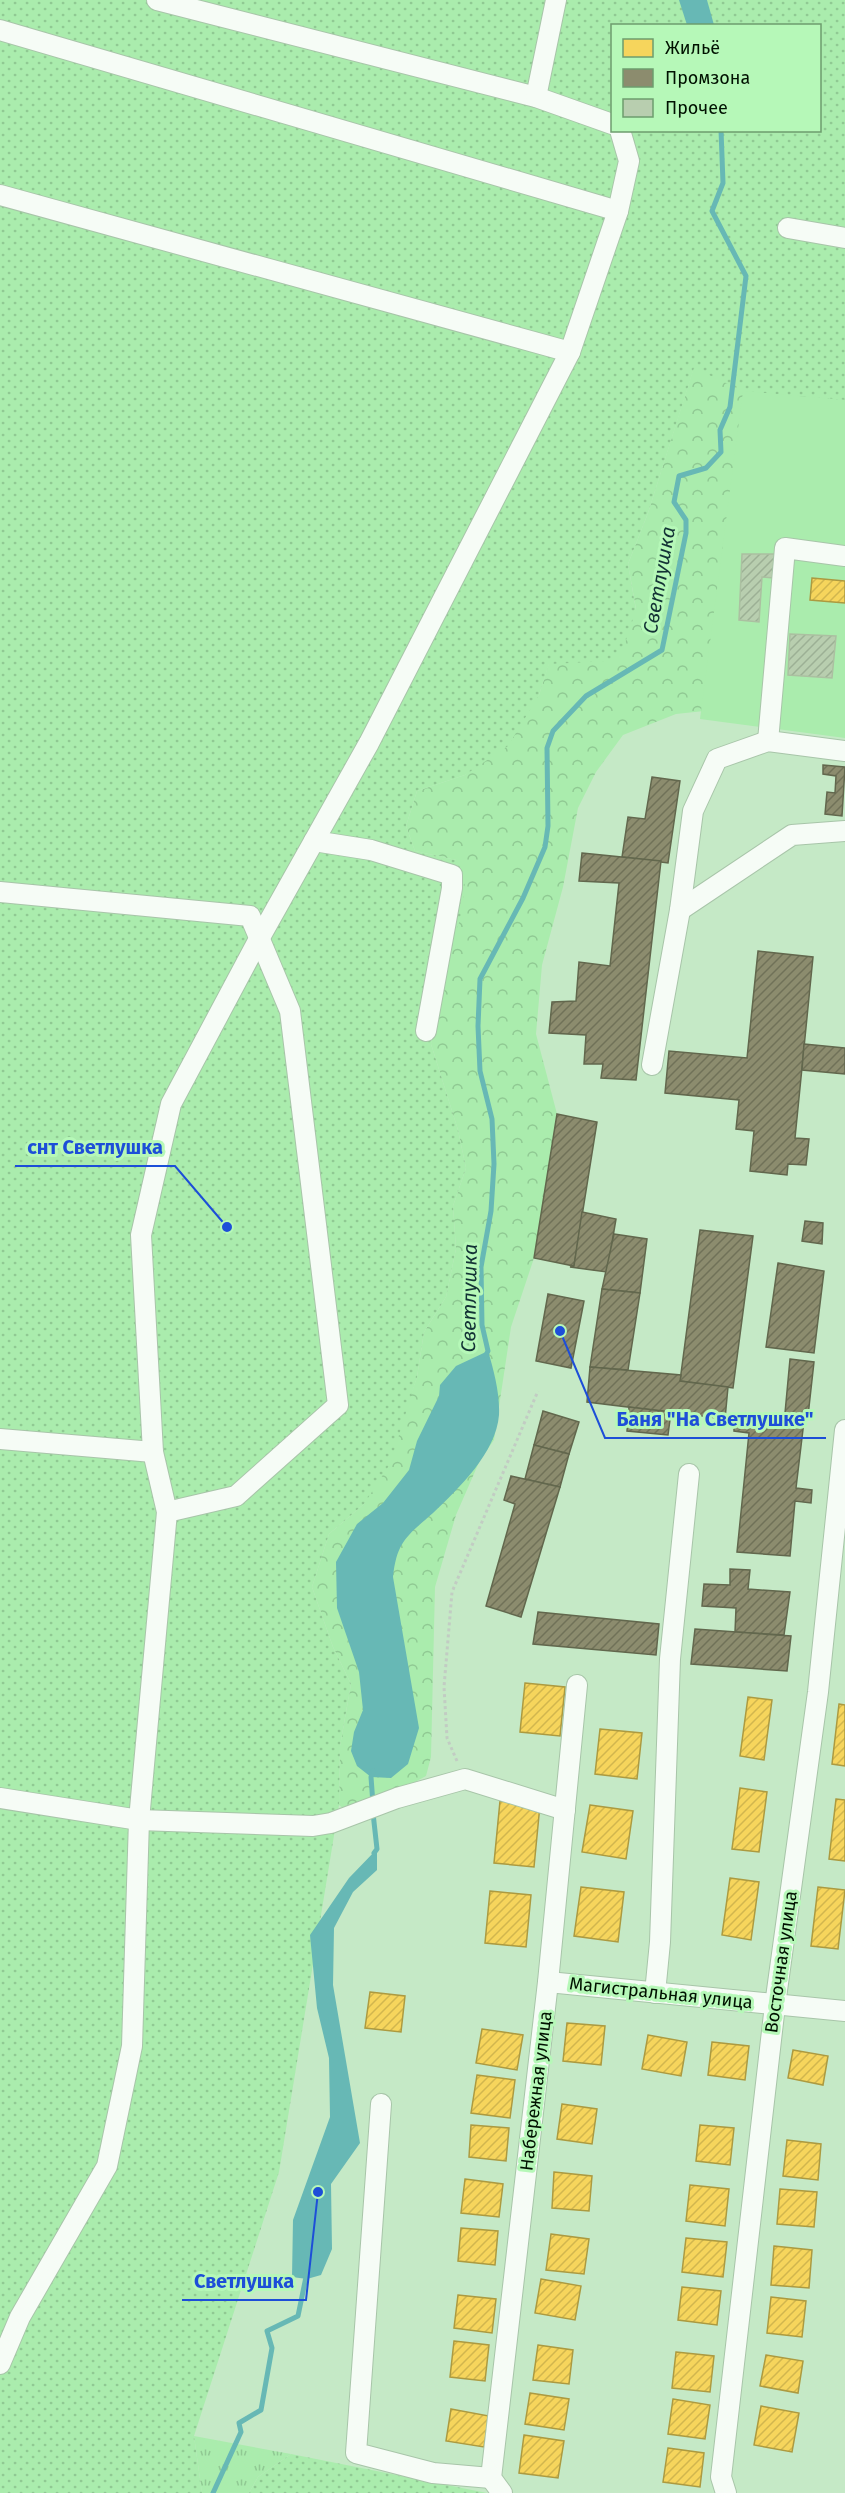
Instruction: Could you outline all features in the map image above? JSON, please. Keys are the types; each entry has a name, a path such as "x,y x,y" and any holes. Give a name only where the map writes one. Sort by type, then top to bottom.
{"street":[{"path":"157,0 536,97 611,124"},
{"path":"536,97 556,0"},
{"path":"0,30 618,211"},
{"path":"0,2364 20,2317 106,2166 132,2046 139,1820 167,1512 153,1452 141,1235 171,1104 259,939 369,743 570,352 618,211 629,161 621,132"},
{"path":"0,195 570,352"},
{"path":"788,228 845,238"},
{"path":"768,741 785,548 845,556"},
{"path":"652,1065 680,910 693,811 717,759 768,741 845,751"},
{"path":"680,910 792,835 845,831"},
{"path":"314,841 370,850 452,875 452,888 426,1031"},
{"path":"0,892 249,916 290,1011 338,1405 236,1496 167,1512"},
{"name":"Восточная улица","path":"726,2493 721,2477 775,2005 818,1692 845,1430"},
{"path":"0,1439 153,1452"},
{"path":"655,1993 660,1942 670,1659 689,1474"},
{"name":"Набережная улица","path":"496,2485 577,1685"},
{"path":"0,1798 139,1820 313,1826 331,1822 397,1798 465,1779 565,1810"},
{"name":"Магистральная улица","path":"548,1982 845,2011"},
{"path":"381,2104 356,2453 433,2473 496,2485"}],"path":[{"path":"465,1779 447,1738 444,1687 452,1592 538,1391"}],"green space":[{"path":"0,0 845,0 845,400 743,391 694,368 648,513 628,564 636,610 624,646 612,661 549,664 539,695 508,746 465,775 417,791 406,826 415,851 456,860 465,877 463,909 437,999 431,1044 458,1130 466,1168 453,1206 456,1249 446,1297 424,1332 417,1377 390,1464 364,1504 329,1534 312,1587 333,1647 351,1684 340,1746 339,1805 279,2172 194,2436 202,2493 0,2493"},
{"path":"694,367 845,392 845,537 704,711 676,714 623,735 596,772 578,808 563,887 542,965 536,1034 557,1114 534,1258 511,1327 494,1440 480,1460 456,1515 435,1587 431,1757 426,1776 373,1805 349,1813 339,1805 340,1746 351,1684 333,1647 312,1587 329,1534 364,1504 404,1415 417,1377 424,1332 446,1297 456,1249 453,1206 466,1168 458,1130 431,1044 456,860 415,851 406,826 417,791 465,775 539,695 549,663 580,661 636,609 628,564 648,513"},
{"path":"743,391 845,400 845,738 700,719"},
{"path":"194,2436 291,2454 258,2477 249,2493 202,2493"},
{"path":"291,2454 487,2493 249,2493 258,2477"}],"water":[{"path":"679,0 707,0 714,24 687,24"},
{"path":"488,1351 499,1399 499,1415 491,1443 465,1481 410,1534 397,1555 393,1577 419,1728 408,1764 391,1778 371,1777 357,1766 351,1751 354,1732 363,1710 359,1672 337,1608 336,1562 357,1524 383,1503 409,1470 417,1441 439,1396 440,1385 456,1366"},
{"path":"377,1849 377,1870 353,1892 334,1928 333,1985 360,2143 331,2184 332,2249 321,2275 307,2279 292,2277 293,2220 330,2117 329,2058 317,2008 310,1935 349,1878"}],"building: Жильё":[{"path":"812,578 845,581 845,603 810,600"},
{"path":"525,1683 565,1687 560,1736 520,1732"},
{"path":"748,1697 772,1700 764,1760 740,1756"},
{"path":"839,1704 845,1705 845,1766 832,1764"},
{"path":"600,1729 642,1733 637,1779 595,1774"},
{"path":"740,1788 767,1792 759,1852 732,1849"},
{"path":"836,1799 845,1800 845,1861 829,1859"},
{"path":"500,1801 540,1805 534,1867 494,1863"},
{"path":"590,1805 633,1811 626,1859 582,1852"},
{"path":"730,1878 759,1882 751,1940 722,1935"},
{"path":"581,1887 624,1892 618,1942 574,1936"},
{"path":"818,1887 845,1890 838,1949 811,1946"},
{"path":"490,1891 531,1895 526,1947 485,1943"},
{"path":"370,1992 405,1996 401,2032 365,2028"},
{"path":"567,2023 605,2026 601,2065 563,2061"},
{"path":"482,2029 523,2035 517,2070 476,2063"},
{"path":"648,2035 687,2042 681,2076 642,2069"},
{"path":"712,2042 749,2046 745,2080 708,2075"},
{"path":"793,2050 828,2056 823,2085 788,2078"},
{"path":"477,2075 515,2080 510,2118 471,2113"},
{"path":"562,2104 597,2109 592,2144 557,2139"},
{"path":"471,2125 509,2128 506,2161 469,2157"},
{"path":"700,2125 734,2128 730,2165 696,2161"},
{"path":"787,2140 821,2144 818,2180 783,2176"},
{"path":"554,2172 592,2176 589,2211 552,2208"},
{"path":"465,2179 503,2184 499,2217 461,2213"},
{"path":"690,2185 729,2189 725,2226 686,2221"},
{"path":"780,2189 817,2192 814,2227 777,2224"},
{"path":"461,2228 498,2231 495,2265 458,2261"},
{"path":"551,2234 589,2239 584,2274 546,2270"},
{"path":"686,2238 727,2242 723,2277 682,2272"},
{"path":"774,2246 812,2250 809,2288 771,2285"},
{"path":"541,2279 581,2286 575,2320 535,2313"},
{"path":"682,2287 721,2291 717,2325 678,2320"},
{"path":"458,2295 496,2299 492,2333 454,2328"},
{"path":"771,2297 806,2301 802,2337 767,2333"},
{"path":"454,2341 489,2345 485,2381 450,2377"},
{"path":"538,2345 573,2350 569,2384 533,2380"},
{"path":"676,2352 714,2356 710,2392 672,2388"},
{"path":"766,2355 803,2361 798,2393 760,2386"},
{"path":"530,2393 569,2399 564,2430 525,2424"},
{"path":"673,2399 710,2405 705,2439 668,2434"},
{"path":"761,2406 799,2413 792,2452 754,2445"},
{"path":"451,2409 489,2416 484,2447 446,2441"},
{"path":"524,2435 564,2441 558,2478 519,2473"},
{"path":"668,2448 704,2453 700,2487 663,2482"}],"building: Промзона":[{"path":"823,765 845,767 842,816 825,814 827,792 835,793 836,776 823,774"},
{"path":"652,777 680,781 668,863 622,857 628,817 645,819"},
{"path":"582,853 661,861 636,1080 601,1078 603,1064 584,1064 586,1035 549,1033 552,1002 576,1001 579,962 610,966 619,883 579,881"},
{"path":"758,951 813,957 795,1138 809,1139 806,1165 788,1164 787,1175 750,1171 754,1131 736,1129 739,1100 665,1093 669,1051 747,1058"},
{"path":"804,1044 845,1048 845,1074 802,1070"},
{"path":"557,1114 597,1122 574,1266 534,1258"},
{"path":"582,1212 616,1219 607,1272 570,1267 574,1266"},
{"path":"805,1221 823,1223 822,1244 802,1241"},
{"path":"700,1230 753,1236 733,1388 680,1381"},
{"path":"614,1234 647,1239 640,1293 602,1289"},
{"path":"778,1263 824,1271 814,1353 766,1347"},
{"path":"602,1289 640,1293 628,1370 590,1367"},
{"path":"548,1294 584,1301 571,1368 536,1361"},
{"path":"790,1359 814,1362 808,1416 785,1413"},
{"path":"590,1367 681,1375 680,1381 728,1387 725,1419 587,1402"},
{"path":"629,1407 671,1412 668,1435 627,1431"},
{"path":"543,1411 579,1422 569,1454 534,1445"},
{"path":"734,1416 804,1421 796,1488 812,1490 811,1503 795,1501 790,1556 737,1552 749,1433 734,1431"},
{"path":"534,1445 569,1454 560,1487 525,1479"},
{"path":"511,1476 560,1487 521,1617 486,1606 515,1504 504,1500"},
{"path":"730,1569 750,1570 748,1589 790,1592 784,1635 735,1632 736,1608 702,1606 704,1584 730,1585"},
{"path":"538,1612 659,1624 656,1655 533,1644"},
{"path":"695,1629 791,1636 787,1671 691,1664"}],"building: Прочее":[{"path":"742,554 775,554 774,578 762,577 759,622 739,620"},
{"path":"790,634 836,636 832,678 788,675"}],"waterway":[{"name":"Светлушка","path":"486,1355 488,1351 482,1325 481,1267 491,1211 494,1164 492,1119 480,1071 478,1026 480,979 523,898 545,847 548,826 547,748 553,731 586,696 662,650 686,533 686,520 674,502 679,476 706,468 721,452 720,430 730,407 746,276 712,211 723,183 721,132"},
{"name":"Светлушка","path":"373,1771 371,1777 373,1804"},
{"name":"Светлушка","path":"373,1813 377,1849 374,1853"},
{"name":"Светлушка","path":"213,2493 241,2432 239,2423 261,2410 272,2348 267,2331 298,2316 307,2272"}],"place":[{"name":"снт Светлушка","path":"227,1227"},
{"name":"Баня \"На Светлушке\"","path":"560,1331"},
{"name":"Светлушка","path":"318,2192"}]}
